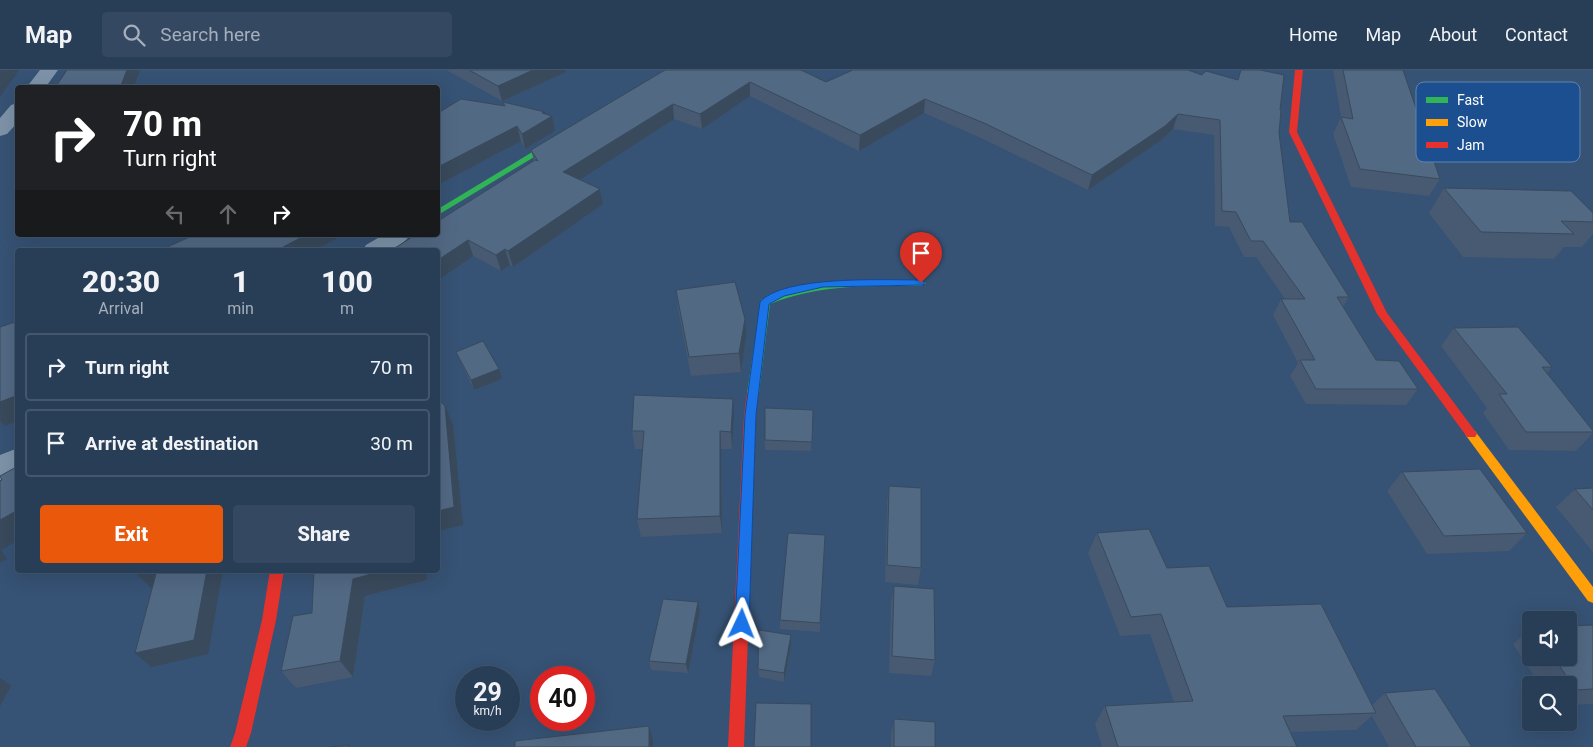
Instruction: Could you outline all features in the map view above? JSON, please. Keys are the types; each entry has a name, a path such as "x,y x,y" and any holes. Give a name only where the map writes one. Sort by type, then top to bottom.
{"street":[{"path":"37,85 49,70"},
{"path":"1299,70 1293,132 1382,314 1593,597"},
{"path":"0,130 15,112"},
{"path":"440,211 573,131"},
{"path":"377,248 396,237"},
{"path":"736,747 750,415 765,302 781,293 823,284 921,283"},
{"path":"0,469 15,462"},
{"path":"238,747 243,733 269,620 277,573"}],"building":[{"path":"67,70 127,70 121,85 57,85"},
{"path":"469,70 533,70 498,86"},
{"path":"665,70 801,70 826,82 853,70 1188,70 1202,75 1206,71 1238,80 1241,70 1260,70 1284,75 1279,133 1290,222 1302,222 1349,297 1337,297 1376,360 1399,361 1418,389 1316,389 1300,360 1315,360 1281,299 1305,299 1263,241 1251,241 1236,212 1222,211 1220,120 1178,114 1165,126 1092,175 984,123 925,99 860,135 750,82 700,114 673,104 563,172 600,189 508,251 505,249 496,255 468,240 440,259 440,248 395,248 412,237 440,237 440,220 535,160 538,161 531,150"},
{"path":"1343,70 1403,70 1416,108 1416,162 1434,162 1440,179 1360,169 1341,117 1353,119"},
{"path":"461,99 505,106 503,102 545,112 542,113 552,116 522,134 517,126 440,166 440,112"},
{"path":"1444,188 1571,191 1593,213 1593,222 1561,221 1574,234 1481,232"},
{"path":"190,237 302,237 283,247 284,248 167,247"},
{"path":"735,282 745,319 739,353 689,357 676,290"},
{"path":"15,322 15,396 0,402 0,327"},
{"path":"1518,327 1552,367 1542,367 1593,432 1526,432 1499,394 1507,394 1454,328"},
{"path":"483,341 499,369 471,380 456,352"},
{"path":"634,395 733,399 731,432 720,431 720,516 637,519 644,431 632,431"},
{"path":"440,401 445,406 454,507 440,510"},
{"path":"765,408 813,410 812,442 765,440"},
{"path":"15,468 15,512 0,520 0,481 2,480 0,476"},
{"path":"1480,469 1527,533 1444,536 1402,472"},
{"path":"889,486 921,488 921,568 887,565"},
{"path":"1593,488 1593,510 1575,489"},
{"path":"1149,529 1167,568 1209,566 1227,607 1321,604 1376,713 1283,716 1297,747 1118,747 1105,706 1193,701 1161,614 1131,617 1097,533"},
{"path":"788,533 825,535 820,623 780,620"},
{"path":"156,573 206,573 194,640 135,653"},
{"path":"314,573 375,573 353,579 340,661 281,671 293,616 312,613"},
{"path":"894,586 934,589 935,660 892,656"},
{"path":"663,599 698,602 686,664 649,661"},
{"path":"1593,625 1593,689 1577,690 1577,676 1566,676 1560,666 1577,666 1577,626"},
{"path":"759,630 791,635 784,673 758,669"},
{"path":"1435,689 1472,747 1416,747 1385,693"},
{"path":"756,703 811,704 811,747 754,747"},
{"path":"894,719 935,722 935,747 894,747"},
{"path":"649,726 649,747 515,747 515,741"},
{"path":"349,745 348,747 331,747"}],"traffic: fast":[{"path":"440,211 565,136"},
{"path":"753,393 765,302 803,289 822,286 861,283 921,283"}],"traffic: slow":[{"path":"1471,434 1593,597"}],"traffic: jam":[{"path":"1299,70 1293,132 1382,314 1471,434"},
{"path":"736,747 750,415 753,393"},
{"path":"238,747 243,733 269,620 277,573"}],"route":[{"path":"742,624 750,415 765,302 781,293 823,284 921,283"}]}
